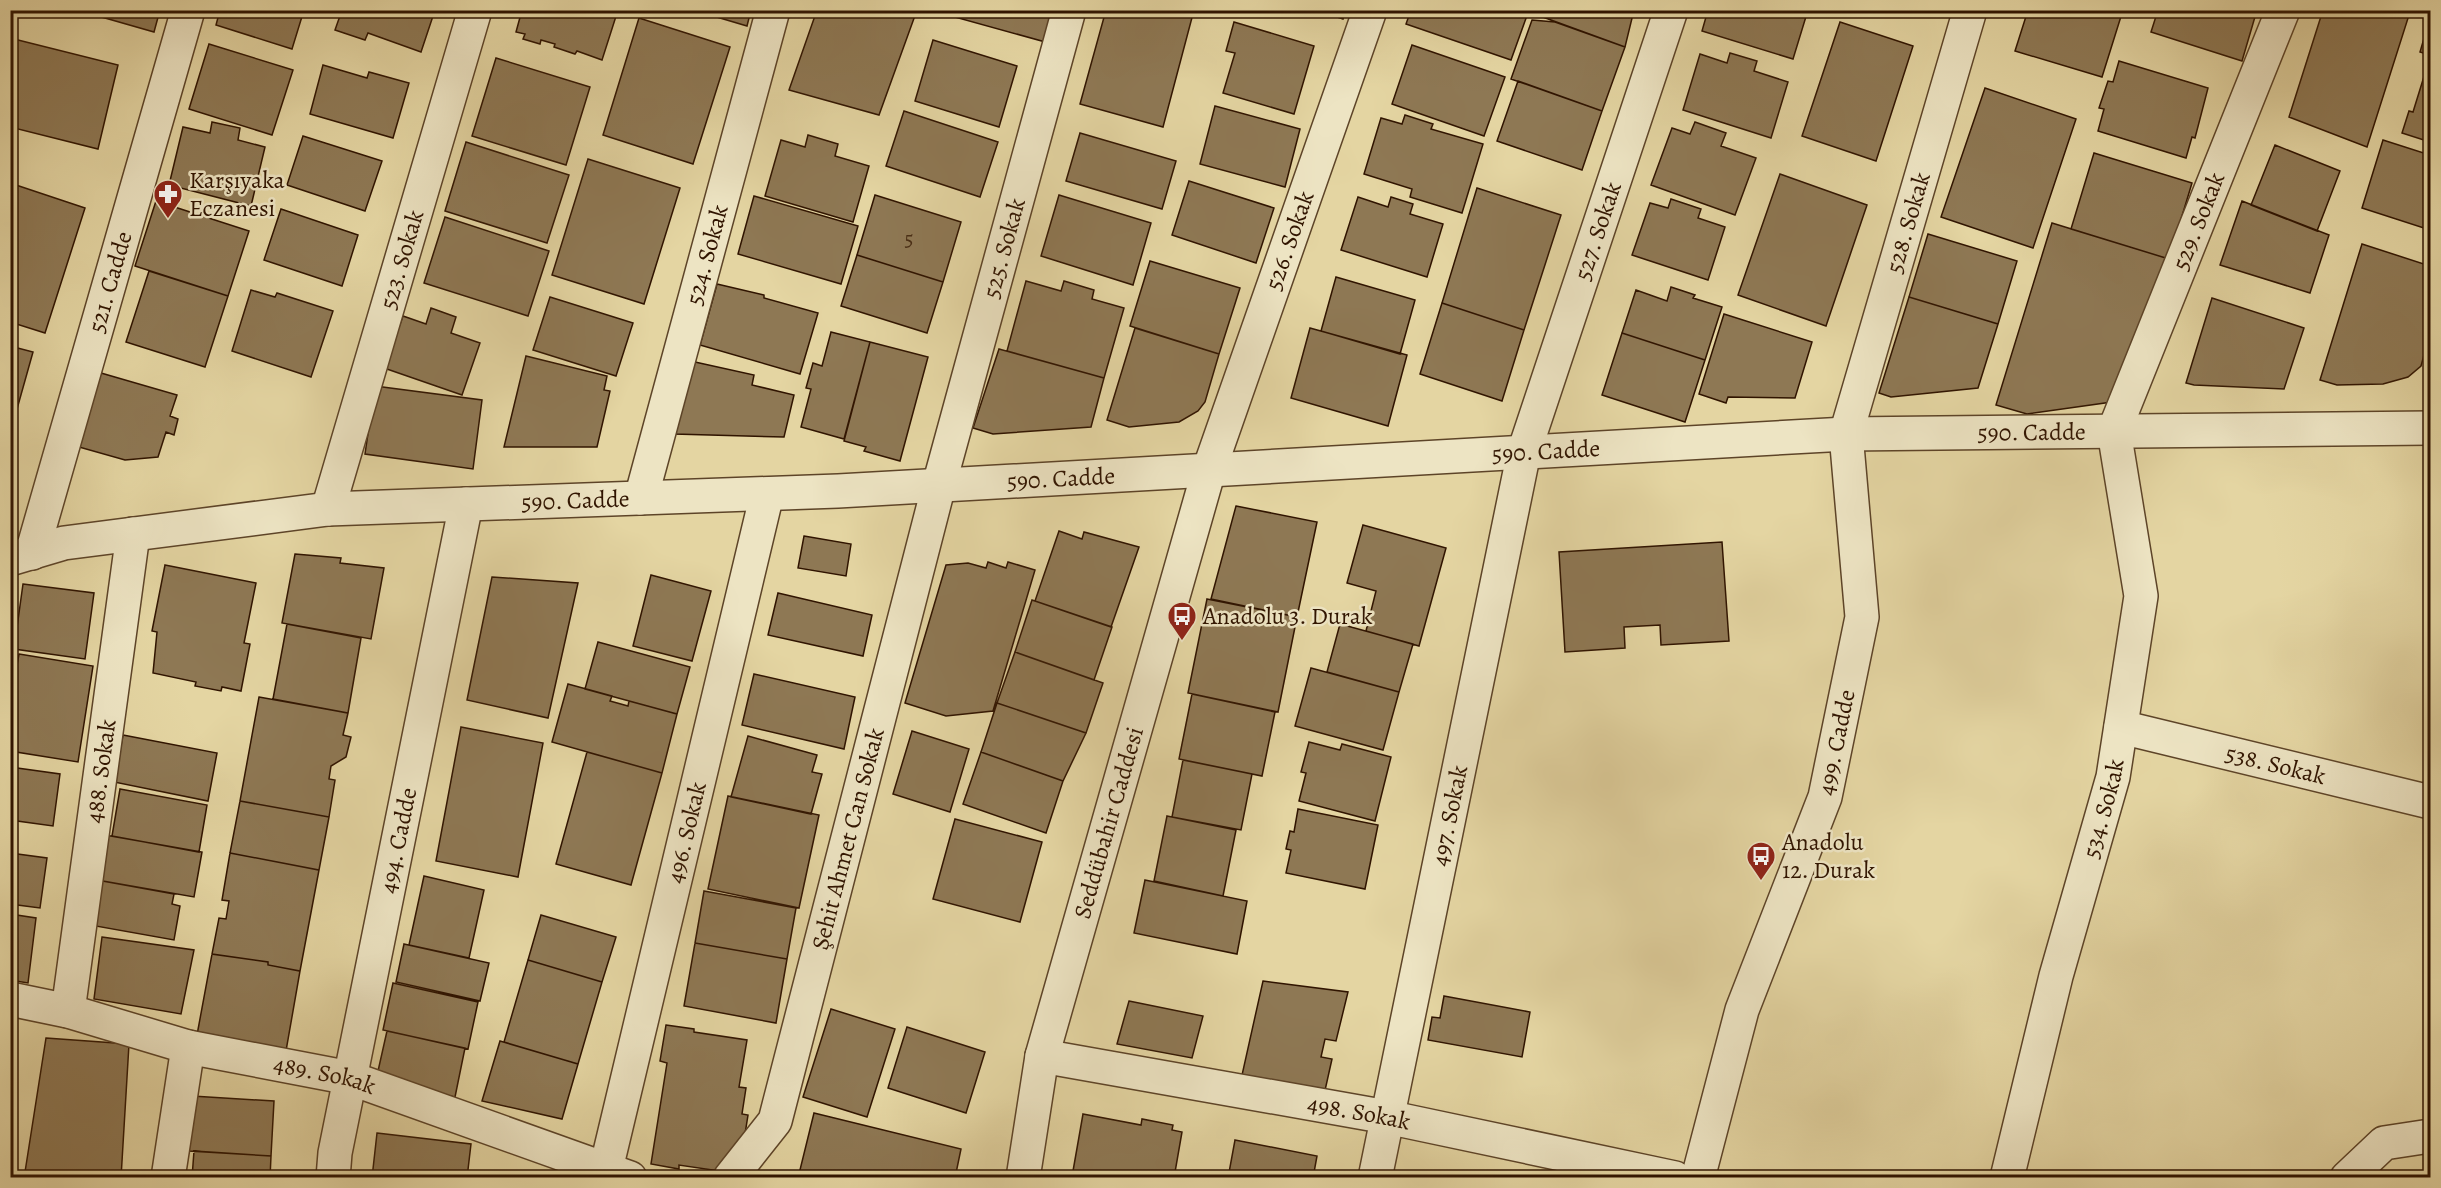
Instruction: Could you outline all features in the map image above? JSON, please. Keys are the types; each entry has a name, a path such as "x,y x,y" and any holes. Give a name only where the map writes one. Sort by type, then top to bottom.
{"street":[{"name":"521. Cadde","path":"21,556 188,10"},
{"name":"523. Sokak","path":"328,509 475,10"},
{"name":"524. Sokak","path":"641,498 773,10"},
{"name":"525. Sokak","path":"939,485 1069,10"},
{"name":"526. Sokak","path":"1209,470 1370,10"},
{"name":"527. Sokak","path":"1524,452 1671,10"},
{"name":"528. Sokak","path":"1846,434 1970,10"},
{"name":"529. Sokak","path":"2114,431 2283,10"},
{"name":"590. Cadde","path":"21,556 64,543 328,509 767,494 1846,434 2430,428"},
{"name":"534. Sokak","path":"2007,1178 2056,976 2113,777 2141,596 2114,431"},
{"name":"499. Cadde","path":"1698,1178 1742,1011 1825,797 1862,617 1846,434"},
{"name":"497. Sokak","path":"1375,1178 1524,452"},
{"name":"Seddübahir Caddesi","path":"1023,1178 1042,1056 1209,470"},
{"name":"Şehit Ahmet Can Sokak","path":"730,1178 775,1121 939,485"},
{"name":"496. Sokak","path":"618,1173 767,494"},
{"name":"494. Cadde","path":"333,1178 335,1152 466,504"},
{"name":"488. Sokak","path":"68,1011 134,534"},
{"name":"538. Sokak","path":"2121,727 2430,802"},
{"name":"489. Sokak","path":"10,999 68,1011 188,1047 350,1078 618,1173"},
{"path":"168,1178 188,1047"},
{"name":"498. Sokak","path":"1042,1056 1387,1117 1675,1178"},
{"path":"2347,1178 2384,1143 2430,1136"}],"building":[{"path":"77,10 160,10 154,32"},
{"path":"220,10 304,10 292,49 216,25"},
{"path":"342,10 435,10 421,52 368,33 365,40 335,30"},
{"path":"522,10 618,10 602,60 577,51 575,54 541,40 540,44 523,39 525,34 516,32"},
{"path":"693,10 751,10 747,26"},
{"path":"817,10 917,10 879,115 789,90"},
{"path":"945,10 1058,10 1049,43 944,14"},
{"path":"1106,10 1194,10 1163,127 1080,104"},
{"path":"1317,10 1346,10 1343,19"},
{"path":"1411,10 1529,10 1511,60 1406,24"},
{"path":"1542,10 1634,10 1625,47 1540,16"},
{"path":"1708,10 1808,10 1793,59 1702,31"},
{"path":"1915,10 1935,10 1933,17"},
{"path":"2028,10 2123,10 2102,77 2015,51"},
{"path":"2158,10 2257,10 2242,61 2151,32"},
{"path":"2323,10 2395,10 2409,15 2367,147 2289,117"},
{"path":"639,18 730,47 693,164 603,135"},
{"path":"2430,18 2430,55 2420,52"},
{"path":"1532,20 1555,22 1625,47 1602,111 1511,79"},
{"path":"1234,22 1314,46 1294,114 1223,93 1235,53 1226,51"},
{"path":"1840,22 1913,46 1876,161 1802,136"},
{"path":"10,38 118,65 98,149 10,127"},
{"path":"933,40 1017,66 999,127 915,101"},
{"path":"209,44 293,70 272,135 189,109"},
{"path":"1412,45 1505,77 1484,136 1392,104"},
{"path":"1730,53 1757,61 1754,71 1788,82 1771,138 1683,110 1700,54 1727,63"},
{"path":"496,58 590,87 566,165 472,136"},
{"path":"2119,61 2208,88 2195,138 2192,137 2186,158 2098,131 2104,109 2099,108 2108,81 2113,82"},
{"path":"323,65 367,78 369,72 409,83 393,138 310,114"},
{"path":"2426,70 2430,71 2430,142 2402,133 2409,111 2413,112"},
{"path":"1518,81 1602,111 1582,170 1497,141"},
{"path":"1985,88 2076,119 2033,248 1941,217"},
{"path":"1215,106 1300,129 1285,187 1200,164"},
{"path":"904,111 998,142 980,197 886,166"},
{"path":"1405,115 1433,124 1431,129 1483,144 1462,213 1410,197 1412,189 1364,174 1381,118 1402,124"},
{"path":"212,122 240,128 238,140 265,147 251,206 169,185 183,127 210,133"},
{"path":"1695,122 1726,133 1721,146 1756,158 1735,215 1651,185 1672,128 1690,134"},
{"path":"1080,133 1176,161 1162,209 1066,181"},
{"path":"808,135 838,144 835,156 869,166 853,222 765,196 781,140 805,147"},
{"path":"303,136 382,161 365,211 287,185"},
{"path":"2383,140 2430,155 2430,230 2362,208"},
{"path":"466,142 569,175 547,243 445,211"},
{"path":"2275,145 2340,171 2317,231 2251,205"},
{"path":"2094,153 2192,183 2169,259 2071,229"},
{"path":"588,159 680,188 644,304 552,275"},
{"path":"1780,174 1867,205 1826,326 1738,295"},
{"path":"1189,181 1274,208 1256,263 1172,235"},
{"path":"10,183 85,208 45,333 10,322"},
{"path":"1477,188 1561,215 1524,330 1442,303"},
{"path":"875,195 961,222 943,282 857,255"},
{"path":"1059,195 1151,223 1133,285 1041,256"},
{"path":"754,196 858,226 841,284 738,254"},
{"path":"1358,197 1388,207 1391,197 1413,204 1410,214 1443,224 1427,277 1341,250"},
{"path":"1671,199 1701,209 1698,218 1725,227 1708,280 1632,255 1650,203 1668,208"},
{"path":"156,201 249,231 228,296 135,266"},
{"path":"2242,201 2329,235 2310,293 2220,265"},
{"path":"281,209 358,235 342,286 264,260"},
{"path":"445,217 549,251 528,316 424,283"},
{"path":"2052,223 2169,259 2126,400 2027,414 1996,405"},
{"path":"1928,234 2017,261 1998,324 1909,297"},
{"path":"2362,244 2430,266 2430,333 2421,366 2408,377 2383,384 2337,385 2320,380"},
{"path":"857,255 943,282 927,333 841,306"},
{"path":"1150,261 1240,288 1219,354 1130,326"},
{"path":"149,271 228,296 205,367 126,342"},
{"path":"1336,277 1415,300 1400,354 1321,331"},
{"path":"1026,281 1061,291 1064,281 1094,290 1092,299 1124,308 1104,378 1007,351"},
{"path":"717,284 764,295 764,298 818,313 800,374 700,345"},
{"path":"1671,287 1695,295 1693,298 1722,307 1705,360 1622,333 1636,290 1667,301"},
{"path":"251,290 275,297 277,293 333,311 311,377 232,351"},
{"path":"550,297 633,323 616,376 533,350"},
{"path":"1909,297 1998,324 1978,388 1891,397 1879,393"},
{"path":"2212,298 2304,328 2284,389 2186,383"},
{"path":"1442,303 1524,330 1502,401 1420,374"},
{"path":"431,308 456,317 451,333 480,343 462,395 384,368 403,316 426,324"},
{"path":"1724,314 1812,342 1795,398 1728,397 1726,403 1699,394"},
{"path":"1135,328 1219,354 1205,402 1198,411 1179,422 1129,427 1107,420"},
{"path":"1310,328 1407,355 1388,426 1291,398"},
{"path":"831,332 870,342 844,439 801,427 811,389 806,388 813,363 822,366"},
{"path":"1622,333 1705,360 1685,422 1602,395"},
{"path":"870,342 928,357 900,461 864,451 866,447 844,441"},
{"path":"10,346 33,352 17,409 10,407"},
{"path":"999,349 1104,378 1091,427 993,434 973,428"},
{"path":"526,356 607,376 604,390 610,391 597,447 504,447"},
{"path":"695,362 754,375 752,385 794,395 784,437 674,434"},
{"path":"101,373 177,395 170,416 178,419 174,435 166,432 158,457 125,460 79,447"},
{"path":"375,386 482,400 473,469 365,454"},
{"path":"1236,506 1317,522 1297,617 1211,599"},
{"path":"1363,525 1446,548 1419,646 1366,631 1376,591 1347,583"},
{"path":"1059,531 1082,539 1084,532 1139,547 1111,627 1035,601"},
{"path":"804,536 851,544 846,576 798,568"},
{"path":"1722,542 1729,641 1661,645 1660,625 1624,627 1625,648 1565,652 1559,552"},
{"path":"295,554 341,558 340,563 384,568 371,639 282,623"},
{"path":"988,562 1006,568 1008,562 1035,570 993,711 946,716 905,703 946,565 968,563 986,568"},
{"path":"165,565 256,583 244,643 250,644 241,691 222,687 221,691 195,686 196,682 153,673 157,632 152,631"},
{"path":"651,575 711,591 692,661 633,646"},
{"path":"492,577 578,583 548,718 467,700"},
{"path":"23,584 94,593 85,659 14,649"},
{"path":"778,593 872,615 863,656 768,635"},
{"path":"1207,599 1297,617 1278,712 1188,693"},
{"path":"1032,600 1112,627 1094,680 1015,652"},
{"path":"10,614 16,615 10,651"},
{"path":"287,624 361,638 348,713 273,699"},
{"path":"1340,624 1413,644 1399,692 1327,672"},
{"path":"598,642 690,667 677,714 585,689"},
{"path":"1015,652 1103,683 1086,733 997,703"},
{"path":"19,654 93,666 78,762 10,751 10,703"},
{"path":"1311,668 1399,692 1383,750 1295,726"},
{"path":"754,674 855,697 844,749 742,725"},
{"path":"568,684 612,696 610,701 628,706 629,701 677,714 662,773 552,742"},
{"path":"1192,694 1275,712 1262,776 1179,759"},
{"path":"259,697 348,713 343,735 351,737 346,757 331,766 329,779 335,780 329,817 240,801"},
{"path":"997,703 1086,733 1063,781 981,752"},
{"path":"461,727 543,743 518,877 436,861"},
{"path":"912,731 969,749 950,812 893,794"},
{"path":"123,735 217,753 208,801 114,782"},
{"path":"748,736 817,755 812,772 822,774 811,814 731,797"},
{"path":"1309,742 1340,750 1342,744 1391,757 1375,821 1299,801 1306,773 1301,772"},
{"path":"587,752 662,773 631,885 556,864"},
{"path":"981,752 1063,781 1046,833 963,804"},
{"path":"1183,760 1252,774 1241,830 1172,817"},
{"path":"10,767 60,774 53,826 10,820"},
{"path":"120,789 207,805 199,852 112,836"},
{"path":"728,796 819,815 799,908 708,889"},
{"path":"240,801 329,817 319,870 230,853"},
{"path":"1298,809 1378,825 1365,889 1286,873 1291,850 1286,849 1290,831 1294,832"},
{"path":"1167,816 1236,830 1223,896 1154,881"},
{"path":"955,819 1042,842 1020,922 933,899"},
{"path":"105,835 202,852 194,897 97,880"},
{"path":"10,853 47,858 40,908 10,904"},
{"path":"230,853 319,870 300,971 268,965 268,962 212,954 219,918 226,919 229,901 222,900"},
{"path":"424,876 484,890 469,958 409,945"},
{"path":"97,880 174,894 172,904 180,906 174,940 90,925"},
{"path":"1145,880 1247,901 1237,954 1134,933"},
{"path":"704,891 796,908 787,959 695,943"},
{"path":"10,914 36,918 28,983 10,980"},
{"path":"541,915 616,937 602,982 528,960"},
{"path":"102,937 194,950 181,1014 94,999"},
{"path":"695,943 787,959 776,1023 684,1006"},
{"path":"404,944 489,963 480,1001 396,982"},
{"path":"212,954 268,962 268,965 300,971 286,1051 197,1035"},
{"path":"528,960 602,982 578,1064 504,1042"},
{"path":"1263,981 1348,992 1336,1041 1325,1039 1321,1057 1332,1059 1324,1095 1240,1084"},
{"path":"393,983 478,1002 468,1049 383,1030"},
{"path":"1444,996 1530,1012 1522,1057 1428,1040 1432,1017 1440,1018"},
{"path":"1129,1001 1203,1016 1192,1058 1117,1044"},
{"path":"831,1009 895,1029 867,1117 803,1097"},
{"path":"666,1025 747,1040 739,1087 746,1088 742,1114 748,1115 741,1159 733,1173 679,1165 679,1169 651,1164 667,1063 660,1061"},
{"path":"907,1027 985,1052 966,1113 888,1088"},
{"path":"387,1031 465,1048 455,1097 376,1080"},
{"path":"46,1038 129,1044 121,1178 75,1178 25,1172"},
{"path":"500,1041 578,1064 562,1119 482,1101"},
{"path":"192,1096 274,1101 271,1156 189,1151"},
{"path":"814,1113 961,1149 955,1178 798,1178"},
{"path":"1083,1114 1141,1125 1142,1119 1173,1125 1172,1130 1182,1132 1174,1178 1109,1178 1073,1171"},
{"path":"377,1133 471,1144 467,1178 372,1178"},
{"path":"1235,1140 1317,1156 1313,1178 1228,1178"},
{"path":"194,1151 271,1156 270,1178 192,1178"},
{"path":"15,1171 25,1172 75,1178 14,1178"},
{"path":"1077,1172 1109,1178 1076,1178"}],"place":[{"name":"Karşıyaka Eczanesi","path":"168,220"},
{"name":"Anadolu 3. Durak","path":"1182,642"},
{"name":"Anadolu 12. Durak","path":"1761,882"}]}
